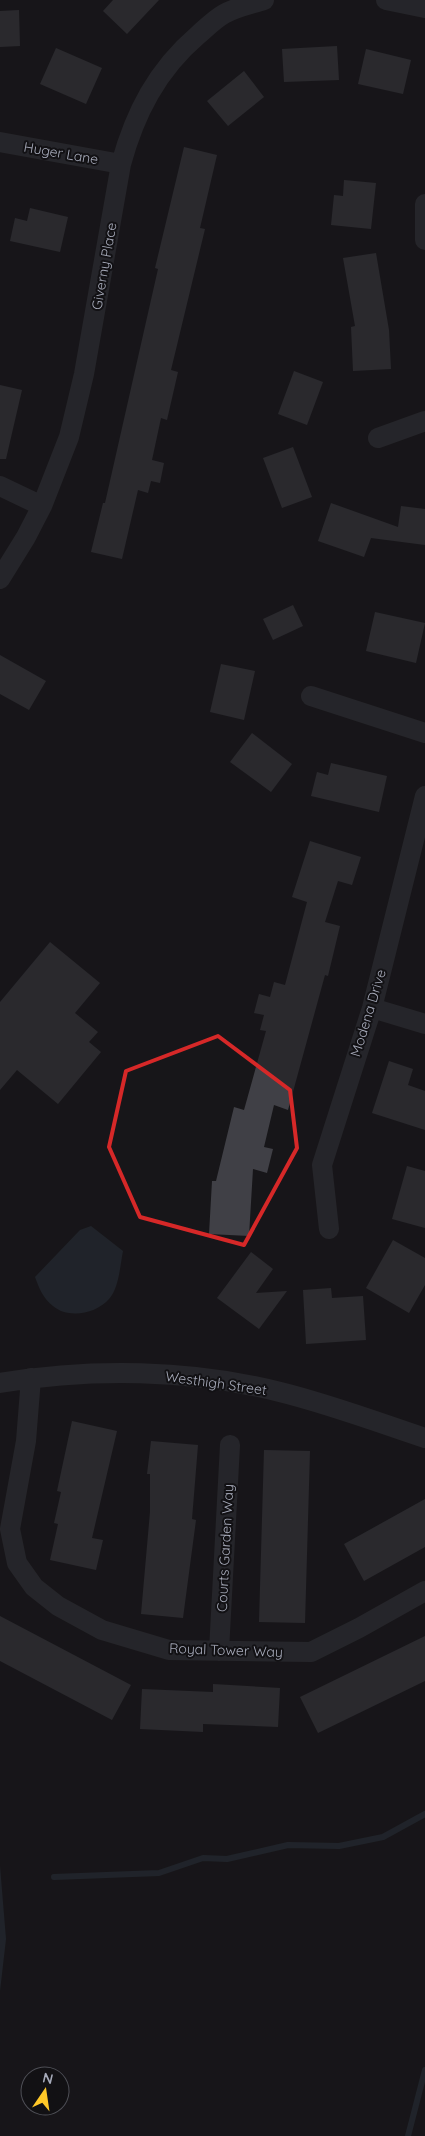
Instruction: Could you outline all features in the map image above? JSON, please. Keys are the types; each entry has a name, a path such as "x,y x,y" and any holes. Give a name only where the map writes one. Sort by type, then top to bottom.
{"street":[{"name":"Giverny Place","path":"0,579 26,538 42,506 62,457 76,413 121,164 135,121 155,81 221,7 264,0"},
{"path":"386,0 425,8"},
{"name":"Huger Lane","path":"0,142 121,164"},
{"path":"425,204 425,240"},
{"path":"378,438 425,420"},
{"path":"0,486 42,506"},
{"path":"311,696 425,733"},
{"name":"Modena Drive","path":"329,1229 322,1165 372,1008 425,796"},
{"path":"372,1008 425,1024"},
{"name":"Westhigh Street","path":"0,1383 31,1378 147,1374 228,1382 279,1391 425,1438"},
{"name":"Royal Tower Way","path":"31,1378 26,1441 10,1529 17,1563 34,1587 58,1606 102,1630 169,1650 310,1652 359,1628 425,1591"},
{"name":"Courts Garden Way","path":"219,1651 230,1446"}],"highlighted area":[{"path":"218,1036 290,1090 297,1148 244,1245 140,1217 109,1147 126,1071"}],"shaded area":[{"path":"91,1226 123,1251 115,1289 109,1299 90,1311 74,1313 59,1310 47,1300 35,1277 80,1230"},
{"path":"0,1866 6,1939 0,1991"}],"building":[{"path":"113,0 159,0 127,34 103,11"},
{"path":"19,10 20,46 0,47 0,11"},
{"path":"337,46 339,80 284,82 282,49"},
{"path":"56,48 102,68 86,104 40,84"},
{"path":"366,49 411,60 403,94 358,84"},
{"path":"244,71 264,97 228,126 207,101"},
{"path":"184,147 217,155 200,228 205,229 171,370 178,372 167,420 161,418 152,460 164,463 160,483 151,481 148,493 138,490 122,559 91,552 103,503 105,503 158,269 155,268"},
{"path":"344,180 376,183 371,229 331,225 334,195 343,196"},
{"path":"30,208 68,217 60,252 10,241 15,218 27,221"},
{"path":"376,253 389,330 391,369 353,371 351,327 355,326 343,258"},
{"path":"294,371 323,382 307,425 278,414"},
{"path":"0,385 22,390 6,459 0,459"},
{"path":"293,447 312,497 282,508 263,458"},
{"path":"331,503 398,527 401,506 425,509 425,545 371,538 364,557 318,541"},
{"path":"293,605 303,626 273,640 263,619"},
{"path":"375,612 425,623 416,663 366,651"},
{"path":"0,655 46,681 29,710 0,694"},
{"path":"221,664 255,671 244,720 210,712"},
{"path":"252,733 292,764 271,792 230,762"},
{"path":"331,763 387,776 379,812 311,796 317,772 328,775"},
{"path":"310,841 361,857 352,885 338,881 325,922 340,926 328,976 325,975 288,1110 274,1105 264,1147 273,1149 267,1173 253,1169 249,1236 209,1234 212,1181 216,1181 234,1107 244,1110 266,1031 260,1030 264,1015 254,1013 259,994 270,997 274,982 285,985 307,902 292,897"},
{"path":"50,942 100,983 75,1013 98,1032 89,1042 101,1052 58,1104 17,1070 0,1090 0,1002"},
{"path":"389,1061 413,1069 408,1085 425,1091 425,1130 372,1113"},
{"path":"407,1166 425,1171 425,1228 392,1219"},
{"path":"393,1240 425,1258 425,1285 409,1313 366,1288"},
{"path":"251,1252 273,1269 256,1293 287,1291 259,1329 217,1298"},
{"path":"331,1288 332,1298 363,1296 366,1340 306,1344 303,1290"},
{"path":"72,1421 117,1431 92,1538 103,1540 96,1570 50,1560 58,1524 54,1523 61,1492 57,1491"},
{"path":"151,1441 198,1445 192,1519 196,1520 183,1618 141,1614 150,1512 150,1474 147,1474"},
{"path":"264,1450 310,1451 305,1623 259,1622"},
{"path":"425,1499 425,1547 364,1581 344,1544"},
{"path":"0,1616 131,1685 112,1720 0,1661"},
{"path":"425,1636 425,1681 318,1733 300,1697"},
{"path":"213,1684 280,1688 278,1727 203,1724 203,1732 140,1729 142,1689 213,1692"}],"waterway":[{"path":"54,1877 159,1873 203,1858 227,1859 288,1845 339,1846 383,1837 425,1814"},
{"path":"408,2136 425,2070"}]}
